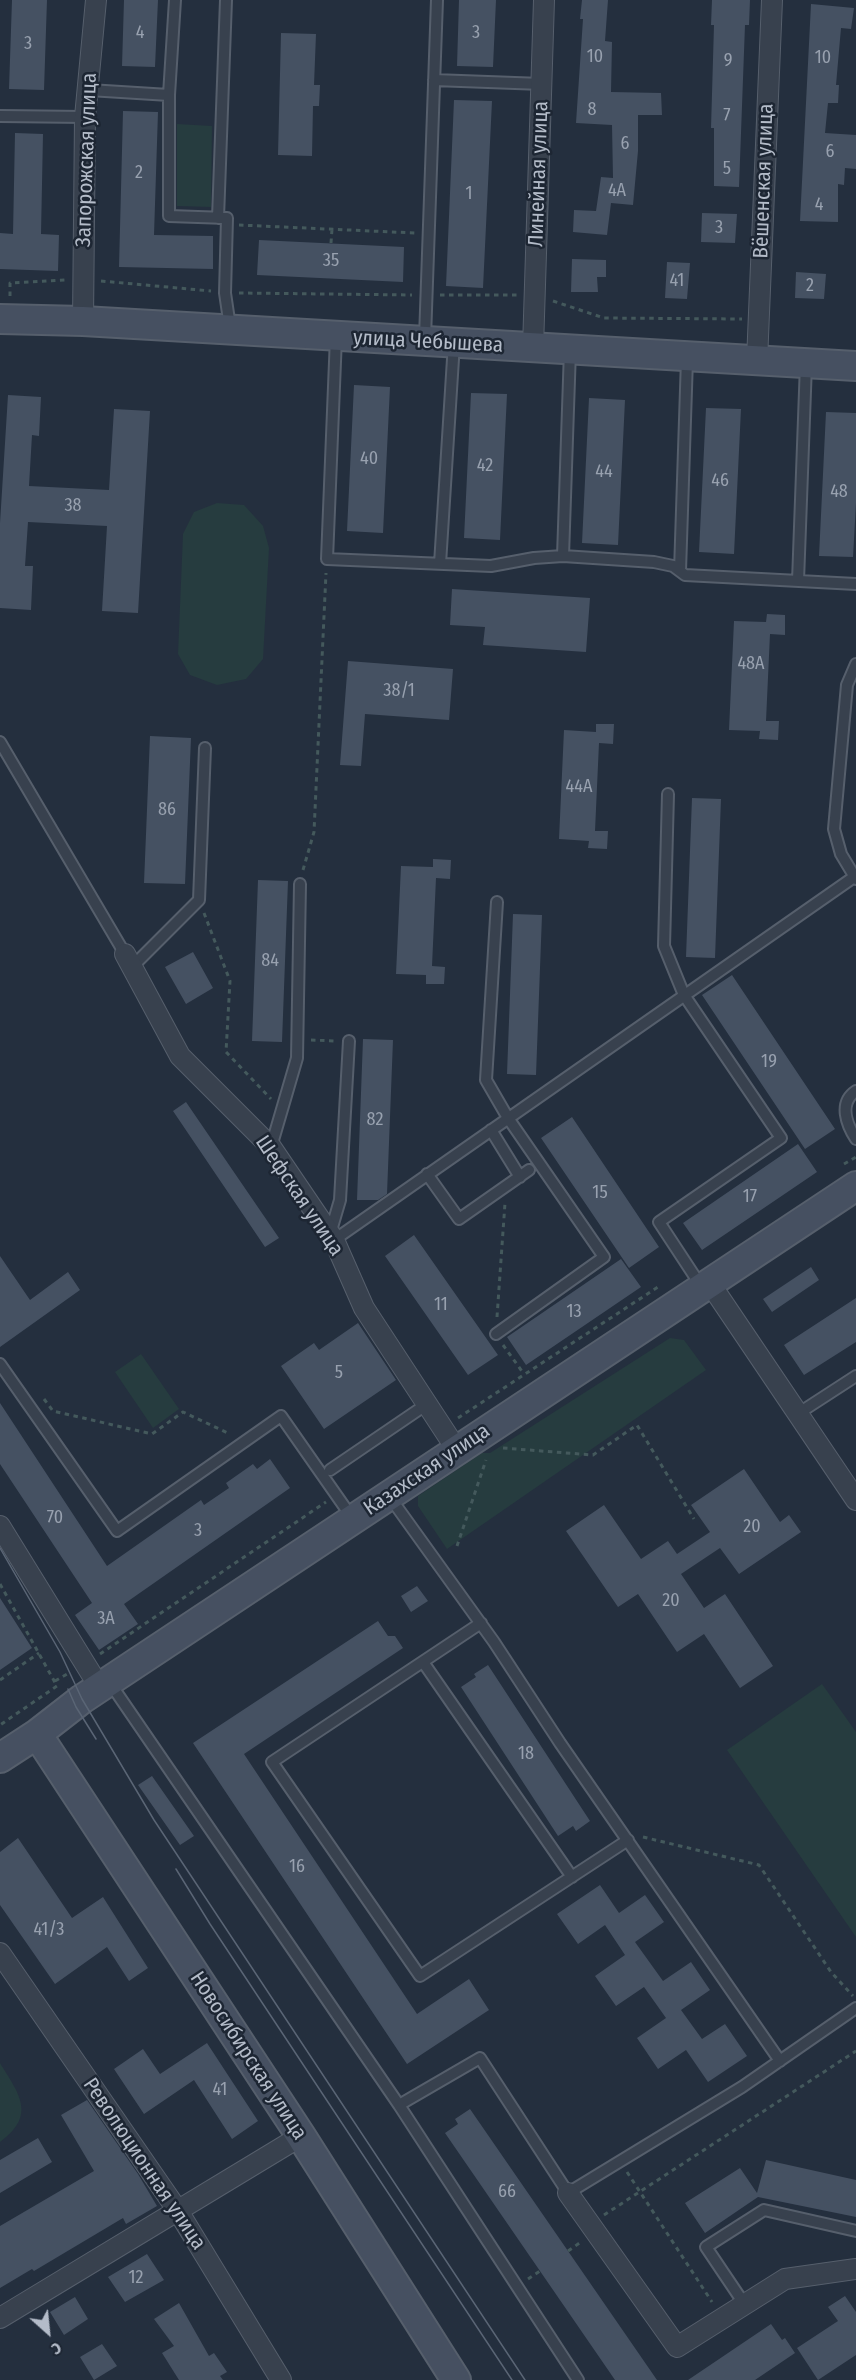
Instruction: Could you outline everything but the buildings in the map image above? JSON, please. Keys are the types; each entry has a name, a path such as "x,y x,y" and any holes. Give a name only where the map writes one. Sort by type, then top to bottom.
{"street":[{"name":"Запорожская улица","path":"83,321 85,117 96,0"},
{"name":"Линейная улица","path":"533,348 544,0"},
{"name":"Вёшенская улица","path":"757,361 772,0"},
{"name":"улица Чебышева","path":"4,319 83,321 856,366"},
{"name":"Шефская улица","path":"129,960 180,1056 271,1147 332,1237 364,1308 451,1439"},
{"name":"Казахская улица","path":"0,1758 38,1734 104,1684 389,1495 451,1439 700,1279 846,1178"},
{"path":"700,1279 799,1413 856,1500"},
{"path":"0,1526 104,1684"},
{"name":"Новосибирская улица","path":"38,1734 301,2136 456,2380"},
{"name":"Революционная улица","path":"0,1953 178,2211 282,2380"},
{"path":"0,2319 301,2136"},
{"path":"568,2193 677,2348 785,2279 856,2269"}],"lane":[{"path":"175,0 170,95 169,216 223,221"},
{"path":"226,0 223,221 225,293 230,330"},
{"path":"425,342 437,0"},
{"path":"434,80 542,84"},
{"path":"89,90 170,95"},
{"path":"0,116 85,117"},
{"path":"336,337 327,559 491,566 534,558 563,556 654,562 673,566 685,575 856,584"},
{"path":"440,564 454,344"},
{"path":"563,556 570,350"},
{"path":"680,571 687,357"},
{"path":"798,581 806,364"},
{"path":"332,1237 428,1174 684,994 855,878 841,854 834,829 848,685 856,664"},
{"path":"0,742 129,960 199,900 206,748"},
{"path":"668,794 664,946 684,994 781,1138 659,1222 700,1279"},
{"path":"271,1147 297,1058 300,884"},
{"path":"496,1334 604,1257 508,1118 486,1080 497,902"},
{"path":"332,1237 339,1200 348,1041"},
{"path":"856,1091 852,1094 845,1109 848,1126 856,1139"},
{"path":"428,1174 459,1219 525,1174 491,1130"},
{"path":"0,1364 117,1531 281,1416 353,1519"},
{"path":"799,1413 856,1376"},
{"path":"330,1470 428,1404"},
{"path":"389,1495 481,1623 560,1743 780,2061"},
{"path":"481,1623 272,1762 420,1976 572,1877 626,1836"},
{"path":"423,1662 572,1877"},
{"path":"104,1684 399,2105 578,2380"},
{"path":"399,2105 480,2058 568,2193 742,2087 856,2008"},
{"path":"745,2305 706,2247 764,2210 856,2231"}],"path":[{"path":"223,221 429,233"},
{"path":"331,243 332,229"},
{"path":"4,319 10,283 83,279 225,293 535,295 604,318 759,319"},
{"path":"300,884 314,832 327,559"},
{"path":"199,900 230,981 226,1052 282,1110"},
{"path":"298,1040 348,1041"},
{"path":"846,1178 856,1157"},
{"path":"506,1187 496,1334 524,1374"},
{"path":"451,1439 524,1374 700,1279"},
{"path":"18,1389 31,1383 53,1411 152,1434 183,1412 245,1441"},
{"path":"502,1448 593,1455 637,1425 694,1519"},
{"path":"457,1546 487,1458"},
{"path":"105,1651 336,1495"},
{"path":"0,1584 57,1686 0,1725"},
{"path":"0,1680 39,1653"},
{"path":"626,1836 759,1865 831,1972 856,2000"},
{"path":"590,2224 856,2051"},
{"path":"620,2161 723,2319"}],"green space":[{"path":"177,124 212,126 211,207 177,206"},
{"path":"217,503 244,505 263,526 269,548 263,659 246,679 217,685 190,675 178,654 183,534 194,512"},
{"path":"670,1338 684,1340 706,1370 447,1549 418,1506 418,1496 482,1453 490,1453"},
{"path":"141,1354 179,1409 153,1428 115,1372"},
{"path":"822,1684 856,1732 856,1937 727,1750"},
{"path":"0,2063 18,2094 21,2113 18,2123 0,2142"}],"tram line":[{"path":"0,1548 60,1652 82,1699 154,1820 525,2380"},
{"path":"68,1689 76,1707 96,1739"},
{"path":"176,1869 210,1924 512,2380"}]}
